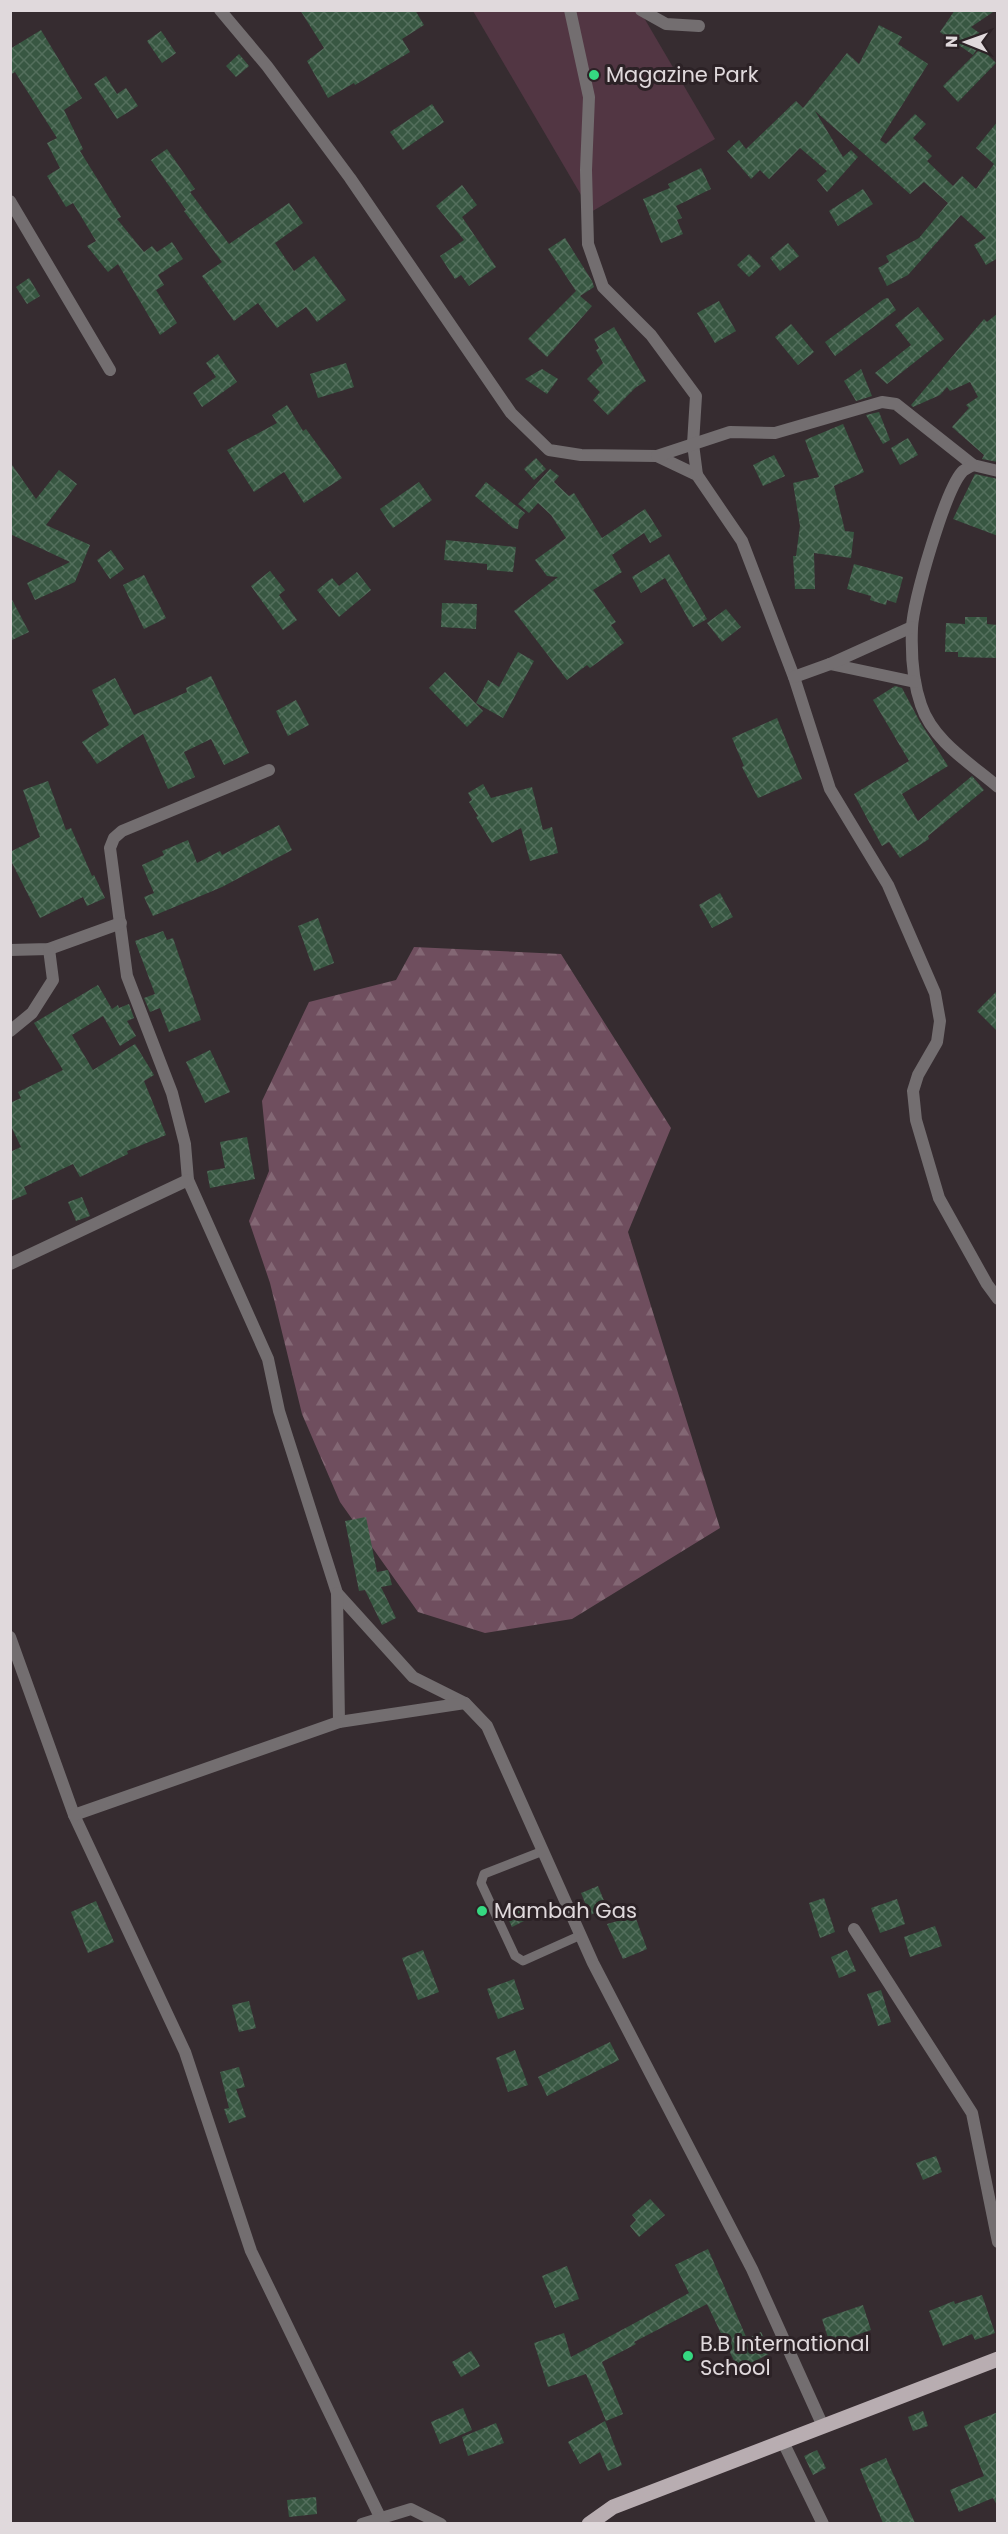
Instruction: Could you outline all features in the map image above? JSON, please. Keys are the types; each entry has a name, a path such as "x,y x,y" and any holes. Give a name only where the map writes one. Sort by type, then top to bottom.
{"main road":[{"path":"589,2523 613,2507 783,2442 822,2424 998,2359"}],"street":[{"path":"220,10 267,66 350,178 511,413 549,450 581,455 657,456 730,432 774,433 882,402 896,404 973,465 998,471"},
{"path":"570,10 589,97 586,170 588,244 603,287 651,335 696,396 693,444 697,475 742,541 794,677 830,789 888,885 935,993 940,1021 937,1042 918,1075 913,1090 916,1120 939,1198 987,1284 998,1299"},
{"path":"641,10 666,24 699,26"},
{"path":"10,201 110,370"},
{"path":"657,456 697,475"},
{"path":"973,465 962,472 949,498 925,569 912,627 915,682 921,706 938,736 998,787"},
{"path":"794,677 830,664 912,627"},
{"path":"830,664 915,682"},
{"path":"269,770 122,831 114,838 110,848 127,976 172,1093 185,1144 188,1180 268,1359 279,1411 338,1593 339,1722"},
{"path":"10,950 49,949 121,923"},
{"path":"10,1031 32,1013 53,980 49,949"},
{"path":"10,1264 188,1180"},
{"path":"338,1593 413,1677 465,1703 487,1726 580,1935 752,2269 822,2424"},
{"path":"10,1637 74,1815 185,2052 251,2251 380,2517"},
{"path":"74,1815 339,1722 465,1703"},
{"path":"854,1929 972,2114 998,2242"},
{"path":"783,2442 823,2523"},
{"path":"362,2523 411,2509 441,2523"}],"lane":[{"path":"543,1851 484,1874 481,1883 515,1956 523,1960 580,1935"}],"green space":[{"path":"414,947 561,954 671,1128 628,1232 720,1528 572,1619 485,1633 418,1612 340,1502 302,1414 270,1283 249,1221 269,1171 262,1101 309,1002 396,980"}],"shaded area":[{"name":"Magazine Park","path":"473,11 640,11 715,139 591,212"}],"building":[{"path":"300,10 415,10 424,25 402,39 410,52 355,85 354,83 328,98 307,61 324,48"},
{"path":"955,10 996,10 971,27 985,37 973,55 940,32"},
{"path":"879,25 902,37 898,44 928,64 880,140 886,144 915,114 926,124 913,138 932,156 927,161 953,186 962,176 976,189 994,164 976,148 998,121 998,258 986,265 974,245 986,238 961,215 908,275 887,286 878,268 889,262 886,256 919,238 948,203 924,182 910,194 815,111 843,157 851,150 858,157 827,192 817,180 827,171 800,148 769,179 760,170 751,179 727,151 739,140 746,149 796,101 803,108 847,53 859,64"},
{"path":"41,30 82,98 64,110 83,149 80,151 121,217 117,219 144,252 152,246 157,252 172,242 183,259 158,275 164,285 156,290 177,323 160,335 118,264 108,272 87,246 96,241 73,203 66,207 47,176 60,168 47,143 57,138 15,72 10,75 10,49"},
{"path":"161,31 176,53 162,63 147,41"},
{"path":"981,48 996,63 958,102 943,86"},
{"path":"239,54 249,66 236,77 226,66"},
{"path":"106,76 117,94 126,88 138,106 117,119 94,84"},
{"path":"432,104 444,122 403,150 390,132"},
{"path":"167,149 195,189 190,192 229,244 289,203 303,223 275,243 294,271 314,256 346,300 317,322 306,307 277,328 258,303 234,321 202,276 222,262 184,211 186,210 151,160"},
{"path":"701,168 711,189 676,206 682,218 677,220 683,234 661,243 643,199 670,188 668,184"},
{"path":"462,185 477,205 462,217 496,267 469,286 461,275 455,279 440,256 464,240 436,206"},
{"path":"863,189 873,204 838,226 829,211"},
{"path":"565,238 592,281 594,287 580,296 592,306 547,357 528,339 576,291 548,249"},
{"path":"788,243 799,256 780,271 770,258"},
{"path":"749,254 761,266 749,277 737,265"},
{"path":"29,278 40,296 27,304 16,287"},
{"path":"888,298 896,310 835,356 825,342"},
{"path":"719,301 736,331 715,343 697,313"},
{"path":"918,307 944,339 887,384 875,373 911,345 895,325"},
{"path":"998,313 998,462 982,459 984,455 952,427 969,408 966,405 978,397 970,382 950,391 947,387 940,395 913,407 911,405 984,319 987,322"},
{"path":"791,324 814,352 798,365 775,337"},
{"path":"614,327 646,381 635,388 608,415 593,400 600,392 587,379 603,363 596,350 599,348 594,339"},
{"path":"218,354 237,382 202,407 193,393 216,377 206,363"},
{"path":"346,363 354,387 318,398 310,374"},
{"path":"542,369 558,379 547,394 525,379"},
{"path":"861,369 872,396 856,401 844,381"},
{"path":"287,405 303,431 306,429 342,478 304,503 284,472 254,492 227,450 277,423 272,415"},
{"path":"879,412 890,440 883,444 866,415"},
{"path":"843,424 864,472 834,486 845,531 854,532 851,558 814,553 815,589 795,589 793,556 796,556 800,526 793,483 819,477 805,440"},
{"path":"908,438 918,455 900,465 891,448"},
{"path":"774,455 785,476 763,486 753,465"},
{"path":"536,458 546,469 534,480 524,469"},
{"path":"10,462 36,499 59,470 77,484 46,525 90,545 75,582 35,600 27,583 70,562 10,534"},
{"path":"550,469 559,476 554,482 569,496 574,493 602,538 645,509 662,536 650,543 644,533 612,555 622,572 593,590 616,622 611,625 624,643 590,668 587,665 567,680 514,611 558,577 547,576 535,560 566,538 551,515 538,503 529,513 518,504"},
{"path":"975,474 998,479 998,536 953,519"},
{"path":"419,482 432,500 393,528 380,509"},
{"path":"486,482 525,513 519,520 518,529 513,528 475,496"},
{"path":"446,540 516,547 513,572 487,570 487,564 444,560"},
{"path":"111,550 124,569 110,579 97,560"},
{"path":"669,554 707,619 693,627 665,578 641,593 632,577"},
{"path":"854,564 903,577 896,603 887,600 886,605 870,600 871,596 847,589"},
{"path":"270,571 285,590 279,595 297,620 283,630 251,586"},
{"path":"357,572 371,590 339,617 317,590 332,578 339,586"},
{"path":"144,575 166,618 144,629 123,585"},
{"path":"10,596 29,632 10,641"},
{"path":"442,603 477,604 476,629 441,627"},
{"path":"726,609 741,627 722,642 707,623"},
{"path":"965,617 987,617 987,624 998,625 998,658 958,657 958,652 945,652 946,623 965,624"},
{"path":"518,652 534,661 503,718 476,703 488,680 499,687"},
{"path":"445,672 483,711 467,727 429,688"},
{"path":"211,676 249,753 224,765 211,739 184,752 195,777 168,789 143,734 97,764 82,742 109,725 92,690 115,678 134,715 187,692 186,688"},
{"path":"895,686 902,688 948,766 902,794 918,821 972,776 984,790 928,836 929,839 900,858 889,842 882,846 854,794 909,761 873,700"},
{"path":"296,700 309,725 288,736 276,711"},
{"path":"777,718 802,779 758,798 742,767 744,766 732,738"},
{"path":"48,781 66,830 71,828 92,876 94,875 105,898 87,906 83,897 40,918 10,859 10,852 40,837 23,790"},
{"path":"483,784 491,798 532,787 543,830 552,827 558,853 530,861 521,828 492,843 469,802 472,800 468,793"},
{"path":"279,825 292,850 222,887 153,916 144,897 154,893 142,865 164,855 162,851 188,840 197,863 220,851 222,855"},
{"path":"720,893 733,917 712,928 699,905"},
{"path":"318,918 334,963 314,971 298,926"},
{"path":"163,931 167,940 173,938 201,1020 169,1032 160,1008 150,1012 144,998 155,994 135,941"},
{"path":"98,985 112,1009 118,1005 119,1008 129,1004 134,1018 127,1021 136,1036 120,1046 103,1016 72,1035 93,1070 135,1044 154,1075 144,1081 166,1135 127,1151 128,1154 80,1177 73,1164 24,1187 27,1194 10,1201 10,1152 21,1147 10,1124 10,1103 21,1098 18,1092 63,1070 34,1023"},
{"path":"998,990 998,1032 977,1011"},
{"path":"210,1050 230,1092 205,1103 186,1062"},
{"path":"247,1137 255,1179 210,1188 207,1171 225,1168 220,1142"},
{"path":"82,1197 90,1216 76,1221 68,1202"},
{"path":"366,1517 377,1572 388,1570 392,1585 381,1587 396,1618 382,1625 365,1590 359,1591 345,1521"},
{"path":"598,1886 607,1908 590,1915 581,1893"},
{"path":"824,1898 835,1932 820,1938 809,1903"},
{"path":"897,1899 905,1924 880,1933 871,1908"},
{"path":"96,1901 114,1942 88,1953 71,1912"},
{"path":"523,1903 530,1918 512,1927 505,1912"},
{"path":"635,1916 647,1949 623,1959 607,1924"},
{"path":"935,1926 942,1946 910,1957 904,1937"},
{"path":"423,1950 439,1992 418,2000 402,1958"},
{"path":"847,1950 856,1971 839,1978 831,1957"},
{"path":"514,1979 524,2009 498,2019 487,1989"},
{"path":"881,1990 891,2022 878,2026 867,1994"},
{"path":"249,2001 256,2028 239,2032 232,2005"},
{"path":"610,2042 619,2060 547,2096 538,2077"},
{"path":"515,2050 528,2085 508,2092 496,2058"},
{"path":"239,2067 245,2087 236,2089 246,2117 229,2123 224,2109 229,2108 220,2072"},
{"path":"936,2156 942,2172 923,2180 916,2163"},
{"path":"650,2199 665,2215 639,2237 630,2226 636,2220 632,2215"},
{"path":"708,2249 747,2339 761,2332 771,2353 738,2369 707,2304 634,2342 636,2344 602,2362 623,2414 606,2421 586,2374 548,2387 534,2343 564,2333 571,2357 633,2324 689,2293 675,2265"},
{"path":"567,2266 579,2299 555,2308 542,2276"},
{"path":"982,2295 995,2333 975,2340 972,2334 943,2346 929,2311 954,2301 955,2304"},
{"path":"863,2305 871,2330 830,2344 822,2319"},
{"path":"471,2351 480,2366 461,2377 452,2362"},
{"path":"463,2408 472,2430 440,2444 431,2422"},
{"path":"923,2411 928,2426 913,2431 908,2417"},
{"path":"998,2412 998,2507 993,2498 959,2512 950,2490 984,2476 964,2426"},
{"path":"605,2421 622,2465 608,2471 600,2452 580,2464 568,2442"},
{"path":"496,2423 504,2443 468,2456 462,2437"},
{"path":"817,2450 826,2468 813,2475 804,2456"},
{"path":"886,2458 915,2523 883,2523 860,2469"},
{"path":"316,2497 317,2514 289,2517 287,2500"}],"place":[{"name":"Magazine Park","path":"594,75"},
{"name":"Mambah Gas","path":"482,1911"},
{"name":"B.B International School","path":"688,2356"}]}
